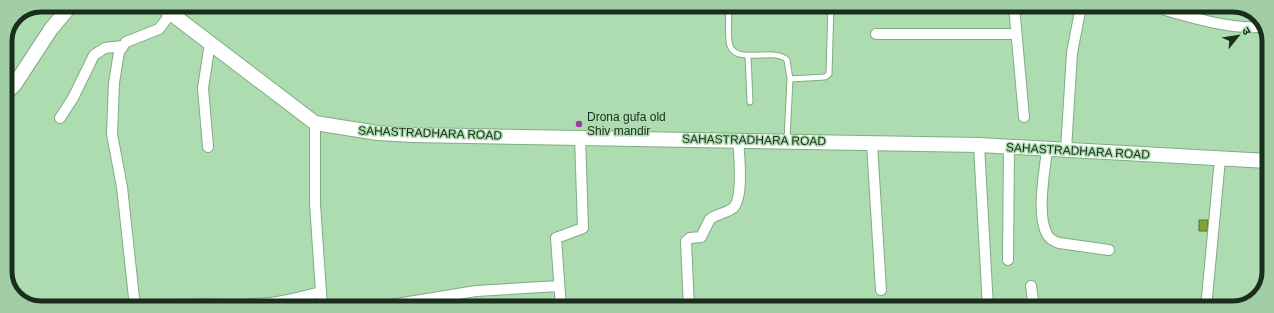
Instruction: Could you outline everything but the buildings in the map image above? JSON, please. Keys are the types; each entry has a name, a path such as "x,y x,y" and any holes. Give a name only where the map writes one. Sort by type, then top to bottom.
{"main road":[{"path":"12,87 51,29 66,12"},
{"name":"SAHASTRADHARA ROAD","path":"169,12 315,123 378,133 979,145 1262,161"}],"street":[{"path":"1014,12 1015,34 1024,116"},
{"path":"1066,150 1072,54 1080,12"},
{"path":"1174,12 1233,25 1258,26"},
{"path":"134,301 122,187 112,134 114,83 118,58 122,46 128,40 159,29 171,14"},
{"path":"876,34 1015,34"},
{"path":"208,147 204,88 210,43"},
{"path":"60,118 73,98 94,55 105,48 122,46"},
{"path":"315,123 315,204 322,301"},
{"path":"560,301 556,238 583,228 580,137"},
{"path":"689,301 686,241 690,238 701,237 710,219 729,211 736,204 739,197 738,139"},
{"path":"872,144 881,290"},
{"path":"979,145 988,301"},
{"path":"1008,260 1009,147"},
{"path":"1046,149 1042,211 1046,232 1053,240 1059,243 1109,250"},
{"path":"1207,301 1220,159"},
{"path":"418,301 476,291 559,286"},
{"path":"1031,286 1033,301"},
{"path":"282,301 321,292"}],"lane":[{"path":"729,12 730,46 738,53 748,55 783,56 788,63 790,79 787,140"},
{"path":"790,79 825,77 829,74 831,12"},
{"path":"748,55 750,102"}],"place":[{"name":"Drona gufa old Shiv mandir","path":"579,124"}]}
